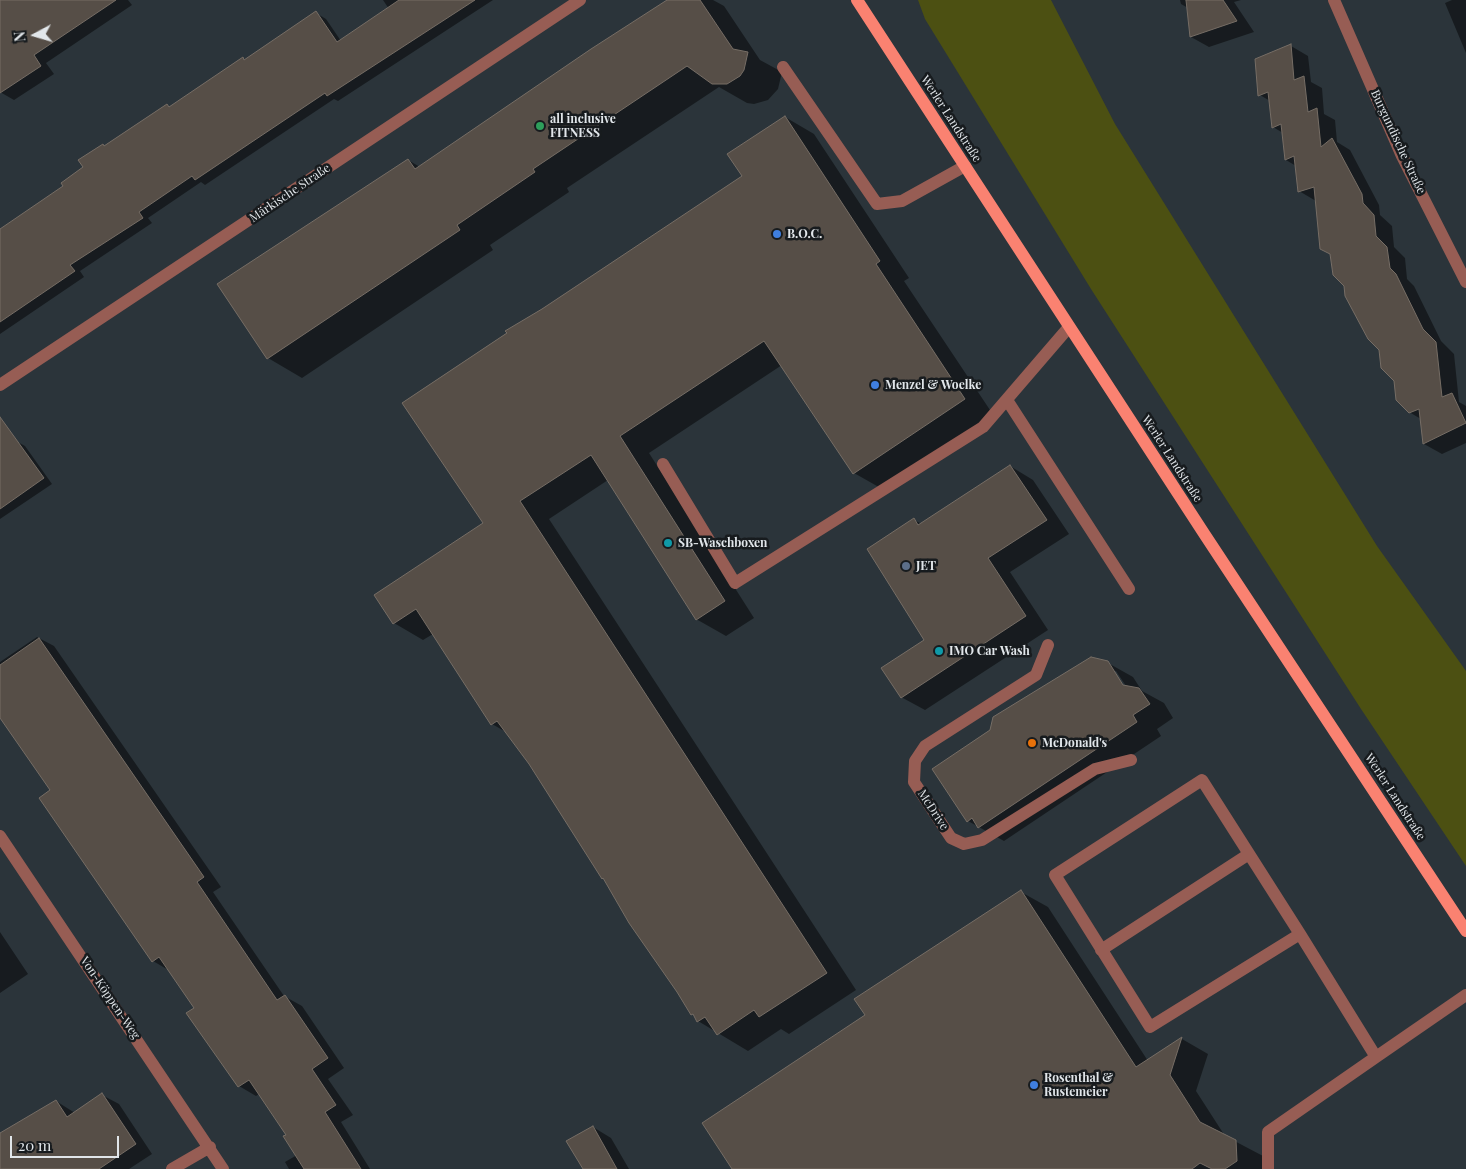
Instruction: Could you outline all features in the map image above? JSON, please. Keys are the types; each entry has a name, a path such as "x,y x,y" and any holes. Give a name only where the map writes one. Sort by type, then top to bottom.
{"main road":[{"name":"Werler Landstraße","path":"857,0 1466,931"}],"street":[{"name":"Märkische Straße","path":"0,386 580,0"},
{"name":"Burgundische Straße","path":"1334,0 1402,156 1466,282"},
{"path":"783,66 877,204 902,201 965,166"},
{"path":"663,464 735,583 983,427 1070,327"},
{"path":"1007,400 1129,589"},
{"name":"McDrive","path":"1048,645 1036,676 924,746 914,761 914,782 951,838 964,844 982,840 1095,769 1131,760"},
{"path":"1300,934 1150,1027 1055,875 1202,780 1250,854 1300,934 1376,1057"},
{"name":"Von-Köppen-Weg","path":"0,836 5,853 210,1147 223,1169"},
{"path":"1102,950 1250,854"},
{"path":"1268,1169 1268,1132 1466,995"},
{"path":"172,1169 210,1147"}],"green space":[{"path":"918,0 1051,0 1115,124 1377,546 1466,671 1466,866 1361,709 1091,289 925,19"}],"building":[{"path":"0,0 116,0 34,55 41,66 0,93"},
{"path":"399,0 475,0 327,96 325,93 195,180 192,176 139,212 143,218 70,265 75,271 0,322 0,229 63,186 61,183 83,167 78,160 103,144 104,146 167,104 169,107 243,57 244,60 316,11 337,42"},
{"path":"667,0 700,0 733,49 748,52 744,70 740,76 727,84 712,84 687,66 533,169 535,172 457,225 460,230 267,359 217,284 408,159 415,169 591,49"},
{"path":"1186,0 1223,0 1237,21 1190,37"},
{"path":"1291,44 1294,80 1304,76 1308,112 1317,108 1321,147 1332,138 1362,194 1363,203 1374,215 1376,236 1387,247 1390,268 1396,274 1423,329 1436,342 1442,397 1452,393 1466,423 1423,444 1419,409 1409,413 1396,400 1394,381 1381,368 1379,350 1368,339 1345,296 1344,286 1333,275 1330,254 1320,249 1314,187 1298,192 1294,156 1285,160 1281,124 1272,128 1268,92 1258,96 1255,59"},
{"path":"785,116 880,261 876,264 965,399 853,474 764,341 620,436 725,601 696,620 591,455 520,501 827,973 759,1017 754,1010 717,1035 705,1017 697,1022 693,1014 691,1015 629,923 603,878 529,764 497,721 491,725 416,609 393,624 374,595 483,523 402,403 507,333 505,331 542,309 742,176 727,154"},
{"path":"0,417 44,478 0,509"},
{"path":"1010,465 1047,520 988,558 1026,616 901,698 881,668 924,640 867,549 914,518 918,525"},
{"path":"39,638 204,877 197,882 277,1000 285,995 328,1058 312,1069 336,1105 325,1112 361,1169 304,1169 283,1136 286,1135 249,1080 238,1087 186,1013 194,1008 159,957 152,962 39,798 50,790 0,718 0,665"},
{"name":"McDonald's","path":"1091,657 1108,661 1123,685 1139,688 1150,704 1133,715 1137,722 978,828 972,818 967,822 932,769 990,730 993,717"},
{"path":"1021,890 1136,1067 1182,1037 1170,1075 1200,1122 1236,1140 1237,1161 1225,1169 1212,1169 1200,1163 1192,1169 732,1169 702,1123 865,1015 854,999"},
{"path":"102,1093 136,1144 99,1169 0,1169 0,1133 56,1100 67,1117"},
{"path":"593,1126 617,1169 583,1169 566,1141"}],"place":[{"name":"all inclusive FITNESS","path":"540,126"},
{"name":"B.O.C.","path":"777,234"},
{"name":"Menzel & Woelke","path":"875,385"},
{"name":"SB-Waschboxen","path":"668,543"},
{"name":"JET","path":"906,566"},
{"name":"IMO Car Wash","path":"939,651"},
{"name":"McDonald's","path":"1032,743"},
{"name":"Rosenthal & Rustemeier","path":"1034,1085"}]}
